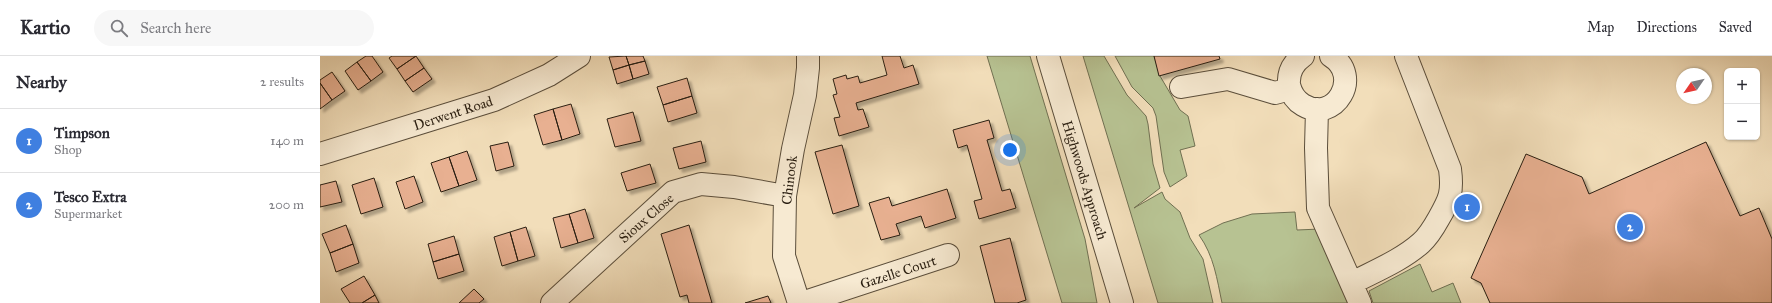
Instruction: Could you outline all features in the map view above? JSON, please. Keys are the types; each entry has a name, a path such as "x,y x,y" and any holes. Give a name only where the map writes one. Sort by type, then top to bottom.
{"street":[{"name":"Derwent Road","path":"320,154 494,100 550,75 579,56"},
{"name":"Chinook","path":"800,303 784,256 785,196 793,149 805,95 808,56"},
{"name":"Highwoods Approach","path":"1048,56 1122,303"},
{"path":"1352,283 1410,252 1421,243 1430,234 1450,200 1452,183 1450,170 1406,56"},
{"path":"1292,57 1290,85 1300,103 1308,108 1317,109 1332,105 1340,97 1345,88 1346,78 1343,69 1335,57"},
{"path":"1181,87 1228,79 1275,93 1290,85"},
{"path":"1317,109 1316,148 1318,208 1360,303"},
{"name":"Sioux Close","path":"552,303 673,192 702,184 734,187 785,196"},
{"name":"Gazelle Court","path":"800,303 948,255"}],"green space":[{"path":"987,56 1030,56 1085,239 1097,303 1062,303"},
{"path":"1083,56 1104,56 1127,95 1146,116 1153,164 1160,188 1134,208 1162,192 1165,199 1180,212 1190,238 1203,259 1213,303 1158,303"},
{"path":"1115,56 1154,56 1160,76 1180,110 1188,116 1195,146 1180,150 1187,176 1170,187 1164,172 1156,116 1153,108 1132,87"},
{"path":"1295,212 1297,230 1320,229 1352,303 1222,303 1212,259 1199,235 1223,223 1252,214"},
{"path":"1420,264 1432,292 1453,283 1461,303 1373,303 1369,291"}],"building":[{"path":"366,56 372,56 383,72 371,81 357,62"},
{"path":"392,56 416,56 397,69 389,58"},
{"path":"416,56 424,68 405,81 397,69"},
{"path":"626,56 643,56 645,61 629,65"},
{"path":"626,56 629,65 613,70 609,57"},
{"path":"882,56 900,56 904,68 913,65 919,84 856,103 858,110 863,109 869,127 839,136 834,118 840,117 833,95 837,94 833,79 846,75 847,79 858,76 860,83 887,75"},
{"path":"1154,56 1219,56 1220,59 1159,76"},
{"path":"645,61 649,74 633,79 629,65"},
{"path":"357,62 371,81 358,90 345,71"},
{"path":"629,65 633,79 617,84 613,70"},
{"path":"424,68 432,79 413,92 405,81"},
{"path":"332,72 345,91 332,100 320,83 320,80"},
{"path":"687,78 692,96 663,105 657,87"},
{"path":"320,83 332,100 320,109"},
{"path":"692,96 697,113 668,122 663,105"},
{"path":"571,104 580,134 562,140 553,109"},
{"path":"553,109 562,140 543,145 534,115"},
{"path":"633,112 641,141 615,147 607,119"},
{"path":"989,120 994,138 987,140 1002,191 1010,189 1016,208 979,219 974,201 982,199 967,145 958,148 953,130"},
{"path":"701,141 706,162 679,169 673,148"},
{"path":"508,142 514,166 496,171 490,146"},
{"path":"1706,142 1740,216 1759,208 1772,239 1772,303 1490,303 1481,283 1471,278 1526,154 1582,177 1589,194"},
{"path":"842,145 859,206 833,214 815,152"},
{"path":"467,151 477,180 459,186 449,157"},
{"path":"449,157 459,186 441,192 431,163"},
{"path":"650,164 656,183 627,191 621,173"},
{"path":"414,176 423,202 405,209 396,182"},
{"path":"374,178 383,207 361,214 352,185"},
{"path":"336,181 342,202 320,207 320,185"},
{"path":"947,189 956,218 925,228 921,216 896,224 900,235 881,240 869,203 889,197 892,206"},
{"path":"1463,201 1473,204 1470,214 1460,210"},
{"path":"585,209 594,238 578,243 569,214"},
{"path":"569,214 578,243 561,248 553,218"},
{"path":"346,225 353,244 330,253 322,234"},
{"path":"689,225 712,303 689,303 687,295 680,297 661,234"},
{"path":"526,227 535,256 518,261 510,232"},
{"path":"510,232 518,261 502,266 494,237"},
{"path":"454,236 459,254 433,262 428,244"},
{"path":"1010,238 1026,300 1017,303 995,303 980,246"},
{"path":"353,244 359,263 336,272 330,253"},
{"path":"459,254 464,271 438,279 433,262"},
{"path":"364,276 375,295 362,303 350,303 341,289"},
{"path":"474,289 484,299 479,303 459,303"},
{"path":"375,295 379,303 362,303"},
{"path":"768,296 771,303 745,303"}],"place":[{"name":"Timpson","path":"1467,207"},
{"name":"Tesco Extra","path":"1630,227"}]}
